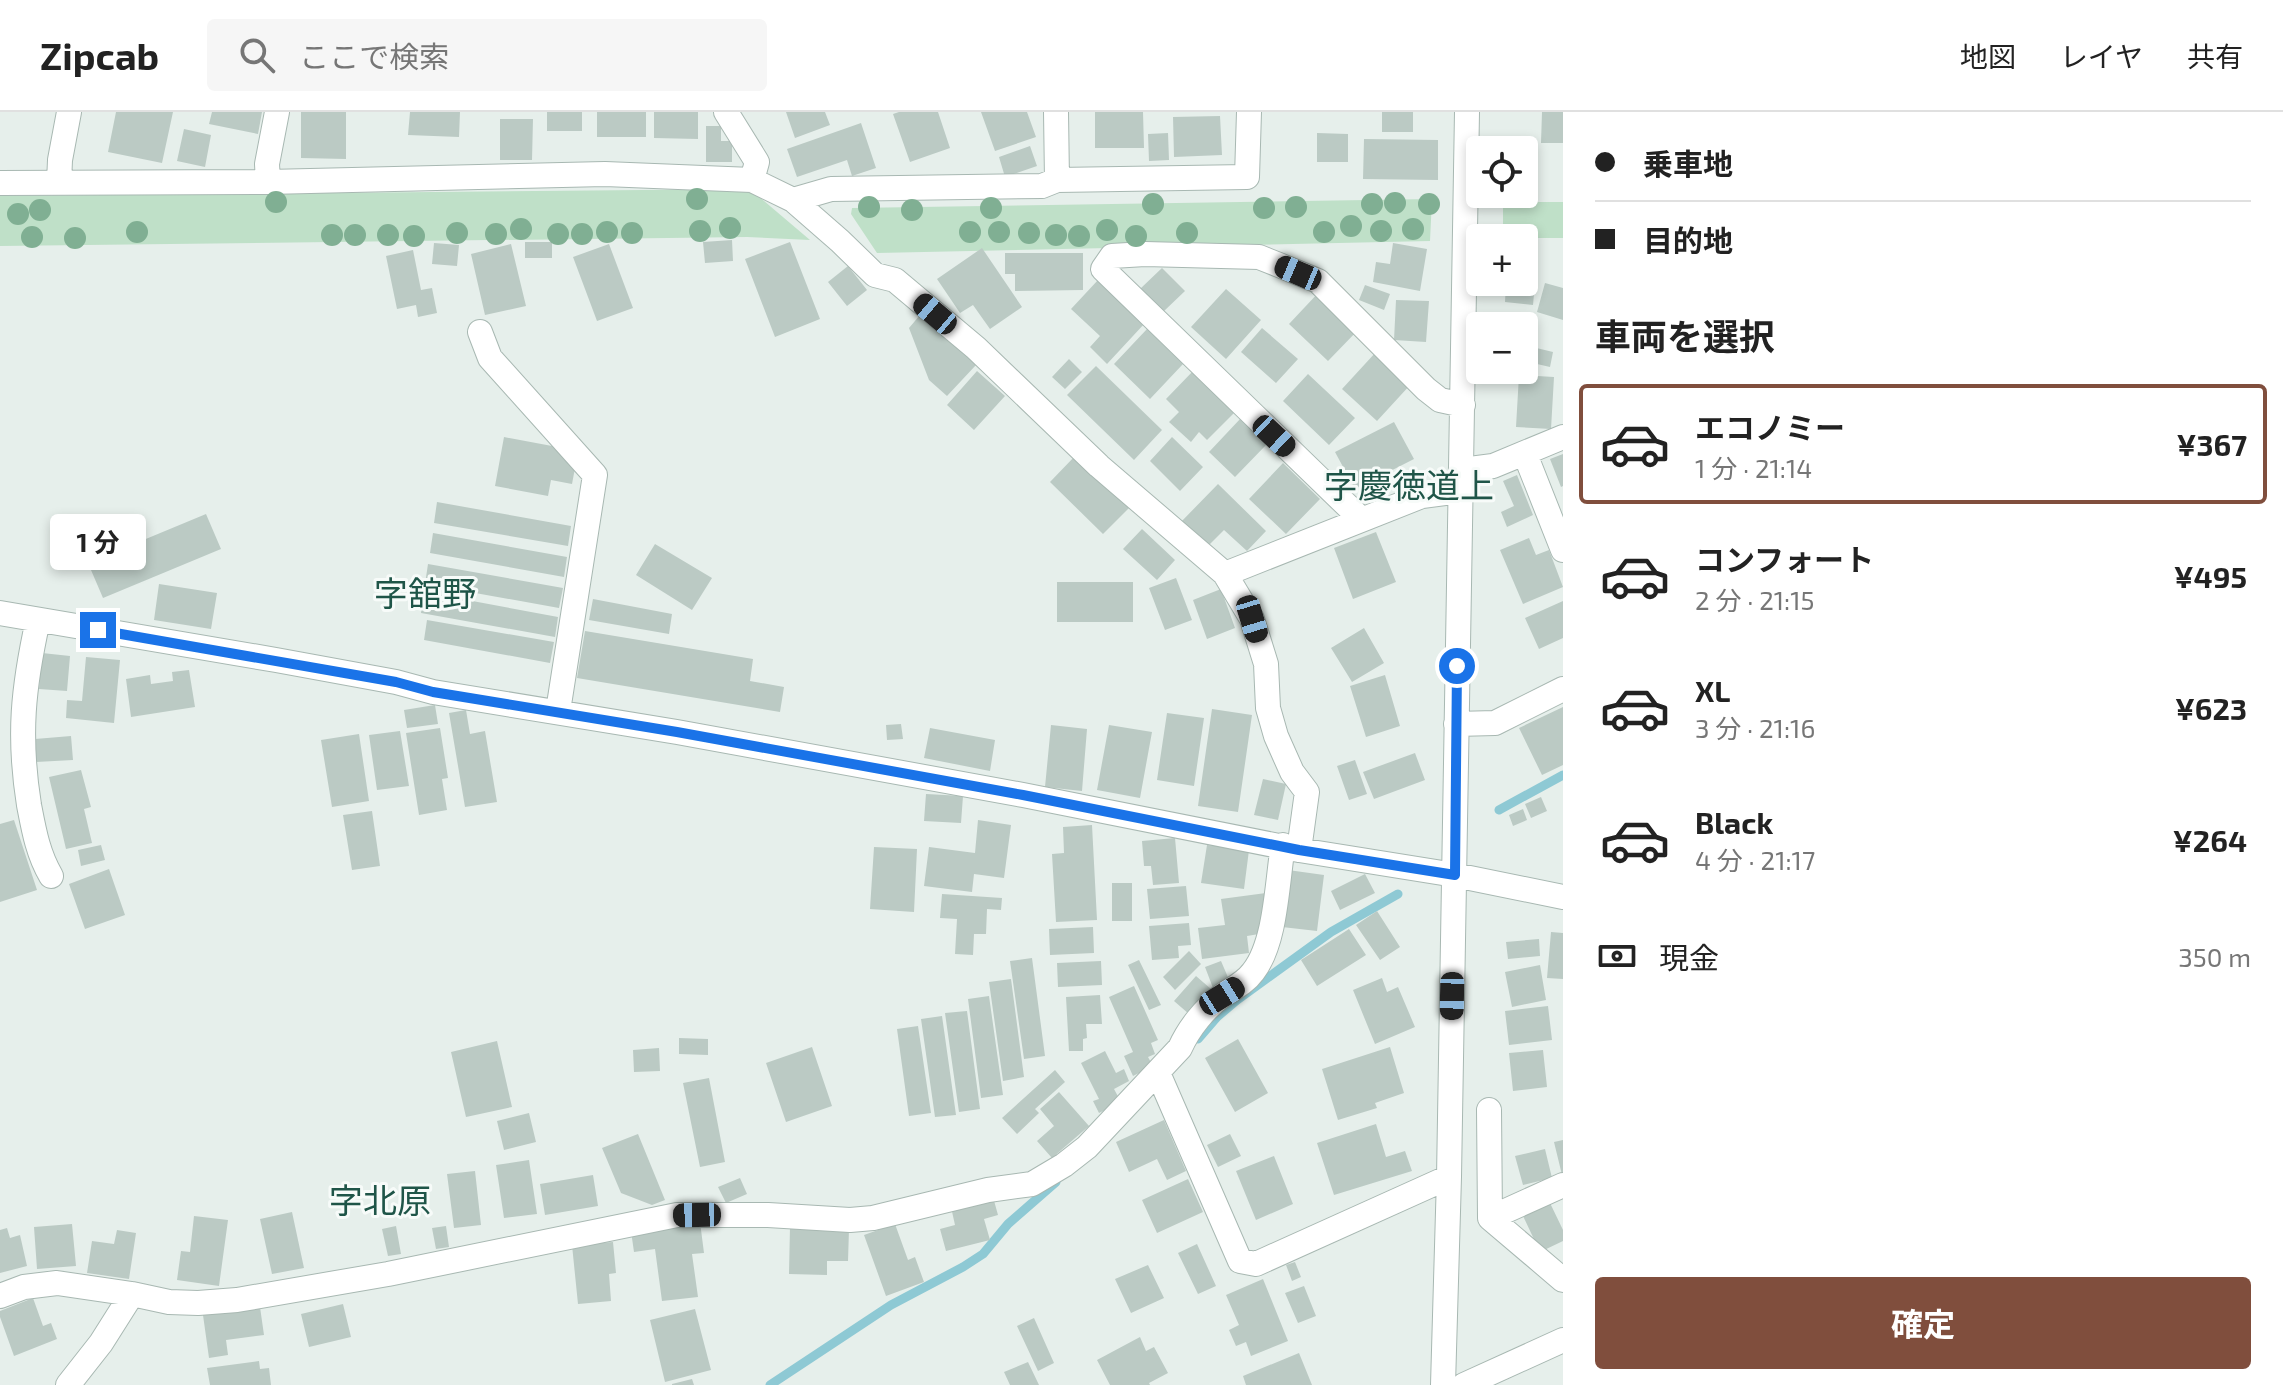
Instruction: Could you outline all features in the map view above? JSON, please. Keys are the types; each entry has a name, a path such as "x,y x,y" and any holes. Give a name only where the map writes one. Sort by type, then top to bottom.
{"street":[{"path":"59,183 69,112"},
{"path":"268,182 267,164 277,112"},
{"path":"726,112 757,162 752,180"},
{"path":"1056,112 1057,180"},
{"path":"793,200 831,189 1042,186 1057,180 1247,177 1249,112"},
{"path":"1443,1385 1467,112"},
{"path":"0,183 268,182 605,174 752,180 793,200 875,275 895,280 976,348 1099,466 1225,574 1252,619 1266,664 1268,708 1276,736 1292,772 1307,792 1268,946 1261,961 1243,983 1208,1007 1180,1048 1087,1147 1032,1184 988,1190 873,1218 677,1215 388,1274 237,1300 183,1303 57,1283 24,1287 0,1296"},
{"path":"1361,519 1103,269 1112,256 1259,257 1318,281 1440,400 1463,405"},
{"path":"480,332 490,358 595,475 558,711"},
{"path":"1225,574 1461,481 1563,437"},
{"path":"1525,454 1563,550"},
{"path":"0,613 276,660 396,682 433,692 558,711 1563,897"},
{"path":"38,620 22,711 22,752 34,835 40,858 51,876"},
{"path":"1456,724 1495,723 1563,689"},
{"path":"1158,1073 1240,1261 1256,1264 1449,1177"},
{"path":"1489,1110 1490,1218 1563,1280"},
{"path":"1490,1218 1563,1185"},
{"path":"68,1385 101,1343 132,1294"},
{"path":"1464,1385 1563,1340"}],"green space":[{"path":"750,189 810,240 747,237 0,246 0,196"},
{"path":"1432,199 1430,241 877,253 851,214 852,208"},
{"path":"1538,202 1563,202 1563,238 1538,238 1538,224 1503,224 1503,208 1538,208"}],"building":[{"path":"116,112 173,112 162,163 108,152"},
{"path":"212,112 262,112 258,134 209,124"},
{"path":"301,112 346,112 346,159 301,158"},
{"path":"410,112 460,112 459,137 408,135"},
{"path":"547,112 582,112 582,131 547,131"},
{"path":"597,112 646,112 646,137 597,137"},
{"path":"654,112 698,112 698,139 654,138"},
{"path":"786,112 825,112 830,125 795,138"},
{"path":"938,112 950,148 910,162 893,114"},
{"path":"981,112 1027,112 1036,137 995,151"},
{"path":"1095,112 1143,112 1144,148 1095,148"},
{"path":"1382,112 1413,112 1413,132 1382,132"},
{"path":"1542,112 1563,112 1563,143 1541,143"},
{"path":"1220,116 1222,155 1174,157 1173,117"},
{"path":"500,119 533,119 532,160 500,160"},
{"path":"861,123 876,168 852,176 847,160 797,177 787,149"},
{"path":"706,126 721,126 721,141 732,141 732,162 706,162"},
{"path":"184,129 211,135 205,167 177,161"},
{"path":"1168,133 1169,160 1149,161 1148,134"},
{"path":"1317,133 1348,134 1348,162 1317,162"},
{"path":"1364,139 1438,140 1438,180 1363,179"},
{"path":"1030,146 1037,166 1005,177 999,157"},
{"path":"732,240 733,261 705,263 703,242"},
{"path":"525,242 552,242 552,258 525,258"},
{"path":"790,242 820,319 775,337 745,259"},
{"path":"434,243 459,245 457,266 432,264"},
{"path":"1393,243 1427,249 1420,291 1373,282 1376,262 1390,264"},
{"path":"511,244 526,306 485,315 471,254"},
{"path":"609,244 633,308 597,321 573,257"},
{"path":"982,248 1022,307 990,329 973,305 960,313 937,279"},
{"path":"413,250 421,290 432,288 437,313 418,317 416,305 397,309 386,256"},
{"path":"1005,253 1083,253 1083,290 1015,291 1015,274 1005,274"},
{"path":"848,266 867,290 847,306 828,282"},
{"path":"1162,268 1185,291 1163,312 1140,289"},
{"path":"1098,280 1145,323 1107,364 1090,347 1100,336 1071,309"},
{"path":"1545,283 1563,288 1563,320 1537,312"},
{"path":"1365,285 1390,294 1384,310 1359,300"},
{"path":"1226,289 1261,320 1226,359 1191,327"},
{"path":"1320,291 1359,329 1328,361 1289,324"},
{"path":"1505,296 1534,296 1533,305 1505,302"},
{"path":"1396,300 1429,301 1426,342 1394,340"},
{"path":"920,315 976,365 947,396 929,380 909,328"},
{"path":"1262,328 1298,359 1276,383 1241,352"},
{"path":"1147,329 1183,364 1150,399 1114,364"},
{"path":"1538,348 1553,352 1550,367 1538,364"},
{"path":"1376,352 1411,384 1377,421 1342,389"},
{"path":"1069,359 1082,372 1065,389 1052,377"},
{"path":"1096,366 1162,430 1134,460 1067,395"},
{"path":"1194,370 1236,411 1207,440 1199,432 1191,442 1169,422 1179,412 1166,399"},
{"path":"977,371 1005,396 974,430 947,405"},
{"path":"1308,374 1355,418 1329,445 1283,401"},
{"path":"1538,376 1554,377 1551,429 1516,427 1518,384 1538,384"},
{"path":"1241,418 1267,444 1235,477 1209,452"},
{"path":"1394,422 1414,459 1355,489 1335,452"},
{"path":"504,437 552,446 575,468 572,484 551,480 548,496 495,486"},
{"path":"1172,437 1203,467 1180,491 1150,461"},
{"path":"1563,454 1563,486 1561,487 1550,459"},
{"path":"1075,456 1129,508 1103,534 1050,482"},
{"path":"1283,463 1320,499 1286,534 1249,499"},
{"path":"1517,475 1533,515 1507,527 1501,512 1514,506 1503,481"},
{"path":"1218,484 1266,531 1247,551 1224,530 1206,548 1180,523"},
{"path":"437,502 571,526 568,546 434,523"},
{"path":"206,514 221,549 103,598 88,563"},
{"path":"1142,529 1175,560 1157,580 1123,549"},
{"path":"1376,532 1396,582 1353,599 1334,548"},
{"path":"433,533 567,557 564,577 430,553"},
{"path":"1529,538 1536,555 1549,550 1563,587 1523,604 1500,550"},
{"path":"655,544 712,578 692,610 636,575"},
{"path":"428,564 563,588 559,608 425,584"},
{"path":"1176,578 1192,620 1165,630 1149,588"},
{"path":"1057,582 1133,582 1133,622 1057,622"},
{"path":"159,584 217,593 211,629 154,620"},
{"path":"1221,589 1235,628 1207,639 1193,600"},
{"path":"424,592 558,617 555,637 421,613"},
{"path":"593,599 672,614 669,634 589,620"},
{"path":"1563,601 1563,638 1539,649 1525,618"},
{"path":"427,620 554,642 550,663 424,640"},
{"path":"1364,628 1384,663 1352,682 1331,648"},
{"path":"585,631 753,659 750,681 784,687 780,712 577,678"},
{"path":"42,653 70,656 67,691 39,689"},
{"path":"86,657 120,660 114,723 66,718 67,700 82,701"},
{"path":"189,670 195,707 131,717 126,679 150,675 151,684 173,681 172,672"},
{"path":"1385,675 1400,726 1366,737 1350,686"},
{"path":"435,705 438,724 407,728 404,710"},
{"path":"1563,707 1563,765 1542,775 1519,728"},
{"path":"1212,709 1252,715 1238,812 1198,806"},
{"path":"466,710 470,734 485,731 497,802 465,807 449,713"},
{"path":"1167,713 1204,718 1194,786 1157,780"},
{"path":"901,724 903,739 887,740 886,725"},
{"path":"1051,725 1087,729 1082,791 1045,787"},
{"path":"1109,725 1152,732 1140,798 1097,790"},
{"path":"440,728 448,778 442,779 447,810 419,815 406,733"},
{"path":"930,728 995,740 990,771 924,758"},
{"path":"400,731 409,786 377,790 369,735"},
{"path":"359,734 369,801 332,807 321,740"},
{"path":"71,736 73,760 36,762 35,739"},
{"path":"1415,753 1425,780 1374,799 1363,772"},
{"path":"1355,760 1367,794 1349,800 1337,766"},
{"path":"81,770 91,807 84,809 92,843 66,849 49,777"},
{"path":"1263,779 1286,784 1278,820 1254,815"},
{"path":"926,794 963,796 961,823 924,821"},
{"path":"1541,797 1547,811 1531,818 1525,804"},
{"path":"1523,809 1527,820 1513,826 1509,815"},
{"path":"372,811 380,866 352,870 343,815"},
{"path":"14,820 37,890 0,902 0,824"},
{"path":"978,820 1011,825 1004,878 974,874 972,892 924,886 929,847 975,853"},
{"path":"1092,825 1097,920 1056,922 1052,854 1064,853 1063,827"},
{"path":"1175,838 1179,883 1153,885 1151,866 1144,866 1142,841"},
{"path":"101,845 105,860 81,866 78,850"},
{"path":"1207,845 1249,850 1244,889 1201,883"},
{"path":"874,847 917,849 914,912 870,909"},
{"path":"109,869 125,915 85,929 69,884"},
{"path":"1288,870 1324,875 1317,931 1282,927"},
{"path":"1365,874 1375,893 1340,910 1331,891"},
{"path":"1112,883 1132,883 1132,921 1112,921"},
{"path":"1186,886 1189,916 1150,919 1147,889"},
{"path":"1266,893 1259,934 1247,936 1249,953 1202,959 1198,928 1225,925 1221,899"},
{"path":"942,894 1002,898 1001,910 987,909 986,934 974,934 973,955 955,954 957,919 940,918"},
{"path":"1377,911 1400,947 1380,960 1356,925"},
{"path":"1189,923 1191,945 1178,946 1179,958 1152,960 1149,926"},
{"path":"1093,927 1094,953 1050,955 1049,929"},
{"path":"1349,929 1366,955 1317,986 1301,960"},
{"path":"1551,932 1563,933 1563,979 1547,978"},
{"path":"1539,939 1540,956 1508,959 1506,942"},
{"path":"1189,951 1201,964 1175,990 1163,977"},
{"path":"1032,958 1045,1056 1024,1059 1010,961"},
{"path":"1139,960 1161,1005 1149,1010 1128,965"},
{"path":"1101,961 1102,985 1058,987 1057,963"},
{"path":"1221,961 1230,982 1213,988 1205,967"},
{"path":"1540,965 1546,1000 1512,1007 1505,972"},
{"path":"1196,976 1211,989 1189,1014 1174,1001"},
{"path":"1382,978 1387,992 1398,987 1415,1027 1375,1044 1353,990"},
{"path":"1011,979 1024,1077 1003,1081 989,982"},
{"path":"1134,986 1158,1040 1151,1043 1155,1054 1148,1057 1153,1066 1133,1076 1124,1056 1133,1052 1109,997"},
{"path":"1100,995 1102,1024 1086,1024 1087,1038 1083,1039 1083,1051 1069,1051 1066,997"},
{"path":"989,996 1003,1095 981,1098 968,999"},
{"path":"1548,1006 1552,1040 1509,1045 1505,1011"},
{"path":"967,1011 980,1109 959,1112 945,1013"},
{"path":"942,1016 956,1115 935,1117 921,1019"},
{"path":"918,1026 931,1113 909,1116 897,1029"},
{"path":"679,1038 708,1039 708,1055 679,1054"},
{"path":"1238,1039 1268,1093 1235,1112 1205,1058"},
{"path":"497,1041 512,1107 466,1117 451,1052"},
{"path":"812,1047 832,1106 786,1122 766,1063"},
{"path":"1390,1047 1404,1093 1375,1103 1377,1108 1338,1120 1322,1069"},
{"path":"659,1048 660,1071 634,1072 633,1050"},
{"path":"1543,1050 1547,1087 1513,1091 1509,1053"},
{"path":"1105,1051 1116,1073 1124,1069 1129,1081 1114,1089 1121,1102 1099,1113 1093,1101 1099,1099 1081,1063"},
{"path":"1055,1070 1065,1082 1035,1109 1039,1113 1017,1134 1002,1118"},
{"path":"709,1078 725,1162 700,1167 683,1083"},
{"path":"1059,1092 1089,1126 1052,1158 1037,1141 1054,1126 1040,1109"},
{"path":"529,1113 536,1142 504,1150 497,1121"},
{"path":"1164,1120 1186,1171 1167,1180 1157,1159 1129,1172 1116,1142"},
{"path":"1376,1124 1386,1157 1405,1151 1412,1171 1334,1195 1317,1143"},
{"path":"638,1134 665,1200 652,1205 621,1193 602,1148"},
{"path":"1230,1134 1241,1156 1218,1167 1207,1145"},
{"path":"1563,1140 1563,1175 1562,1175 1554,1142"},
{"path":"1545,1149 1552,1178 1523,1185 1515,1156"},
{"path":"1274,1156 1293,1204 1256,1220 1236,1171"},
{"path":"529,1160 537,1214 504,1218 496,1165"},
{"path":"475,1171 481,1225 454,1228 447,1174"},
{"path":"593,1175 598,1206 545,1215 540,1184"},
{"path":"740,1178 747,1194 726,1203 718,1187"},
{"path":"1188,1179 1203,1212 1157,1233 1142,1200"},
{"path":"993,1197 998,1215 984,1219 990,1240 946,1251 940,1229 955,1225 951,1207"},
{"path":"1550,1203 1563,1230 1563,1241 1540,1252 1523,1216"},
{"path":"292,1212 304,1268 272,1274 260,1219"},
{"path":"194,1216 228,1220 219,1286 177,1280 181,1251 190,1252"},
{"path":"700,1222 704,1253 692,1254 698,1297 662,1301 655,1249 634,1252 631,1231"},
{"path":"72,1224 76,1266 37,1269 34,1227"},
{"path":"895,1224 908,1260 915,1257 924,1282 886,1296 864,1235"},
{"path":"396,1226 401,1254 388,1256 382,1229"},
{"path":"446,1226 449,1247 436,1249 432,1228"},
{"path":"790,1227 849,1229 848,1261 827,1261 827,1275 789,1274"},
{"path":"7,1228 10,1238 20,1235 27,1266 0,1273 0,1230"},
{"path":"117,1230 136,1233 129,1279 87,1273 92,1241 114,1244"},
{"path":"613,1242 616,1273 609,1274 611,1301 578,1304 572,1245"},
{"path":"1197,1244 1216,1286 1198,1294 1178,1253"},
{"path":"1295,1262 1301,1277 1292,1281 1286,1265"},
{"path":"1148,1265 1164,1298 1131,1313 1115,1279"},
{"path":"1263,1279 1288,1341 1251,1356 1246,1342 1236,1346 1229,1330 1239,1325 1226,1295"},
{"path":"1304,1286 1316,1316 1298,1323 1285,1293"},
{"path":"33,1298 43,1326 51,1323 57,1339 14,1356 0,1311"},
{"path":"343,1304 351,1337 309,1347 301,1314"},
{"path":"260,1307 264,1335 226,1340 228,1355 209,1358 203,1315"},
{"path":"695,1309 711,1370 665,1382 650,1320"},
{"path":"1034,1318 1054,1363 1038,1371 1017,1326"},
{"path":"1140,1337 1146,1351 1154,1347 1168,1373 1150,1385 1110,1385 1097,1360"},
{"path":"1299,1353 1312,1385 1246,1385 1243,1376"},
{"path":"259,1361 260,1369 269,1368 271,1385 210,1385 207,1368"},
{"path":"1028,1362 1039,1385 1010,1385 1004,1372"},
{"path":"692,1379 694,1385 672,1385 672,1384"}],"waterway":[{"path":"1499,810 1563,775"},
{"path":"1198,1039 1237,1000 1331,932 1398,894"},
{"path":"770,1385 891,1305 983,1254 1008,1224 1056,1182"}],"district":[{"name":"字慶徳道上","path":"1409,486"},
{"name":"字舘野","path":"425,594"},
{"name":"字北原","path":"380,1201"}],"route":[{"path":"98,630 1023,795 1299,850 1455,875 1457,666"}]}
